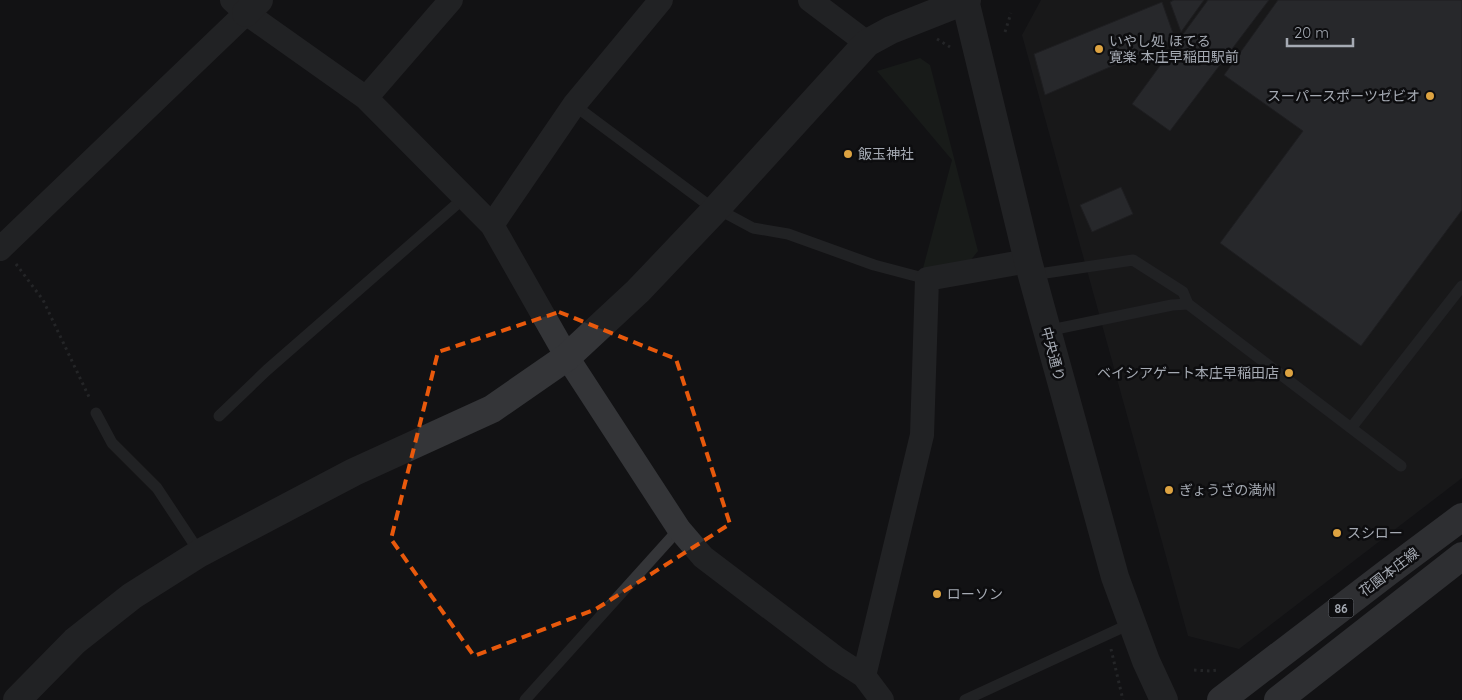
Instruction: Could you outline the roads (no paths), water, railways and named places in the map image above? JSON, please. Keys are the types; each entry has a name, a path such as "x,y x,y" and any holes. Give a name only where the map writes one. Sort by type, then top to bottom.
{"main road":[{"name":"花園本庄線","path":"1221,700 1462,517"},
{"name":"86","path":"1278,700 1462,556"}],"street":[{"path":"366,98 451,0"},
{"path":"492,225 574,105 661,0"},
{"path":"810,0 867,43"},
{"path":"17,700 76,641 132,596 200,553 354,472 492,409 567,357 638,291 715,210 867,43 891,30 966,0"},
{"name":"中央通り","path":"966,0 1046,331 1115,576 1120,628 1146,661 1164,700"},
{"path":"1,247 245,4 366,98 492,225 567,357 679,529 703,557 836,658 864,676 882,700"},
{"path":"864,676 922,435 928,279 1030,268"}],"lane":[{"path":"574,105 715,210 727,214 753,228 788,234 874,265 928,279"},
{"path":"219,416 267,370 465,197"},
{"path":"1030,268 1133,260 1183,292 1188,304 1401,466"},
{"path":"1351,428 1462,286"},
{"path":"1046,331 1172,305 1188,304"},
{"path":"96,413 112,443 157,488 200,553"},
{"path":"525,700 679,529"},
{"path":"965,700 1120,628"}],"place":[{"name":"いやし処 ほてる 寛楽 本庄早稲田駅前","path":"1099,49"},
{"name":"スーパースポーツゼビオ","path":"1430,96"},
{"name":"飯玉神社","path":"848,154"},
{"name":"ベイシアゲート本庄早稲田店","path":"1289,373"},
{"name":"ぎょうざの満州","path":"1169,490"},
{"name":"スシロー","path":"1337,533"},
{"name":"ローソン","path":"937,594"}]}
